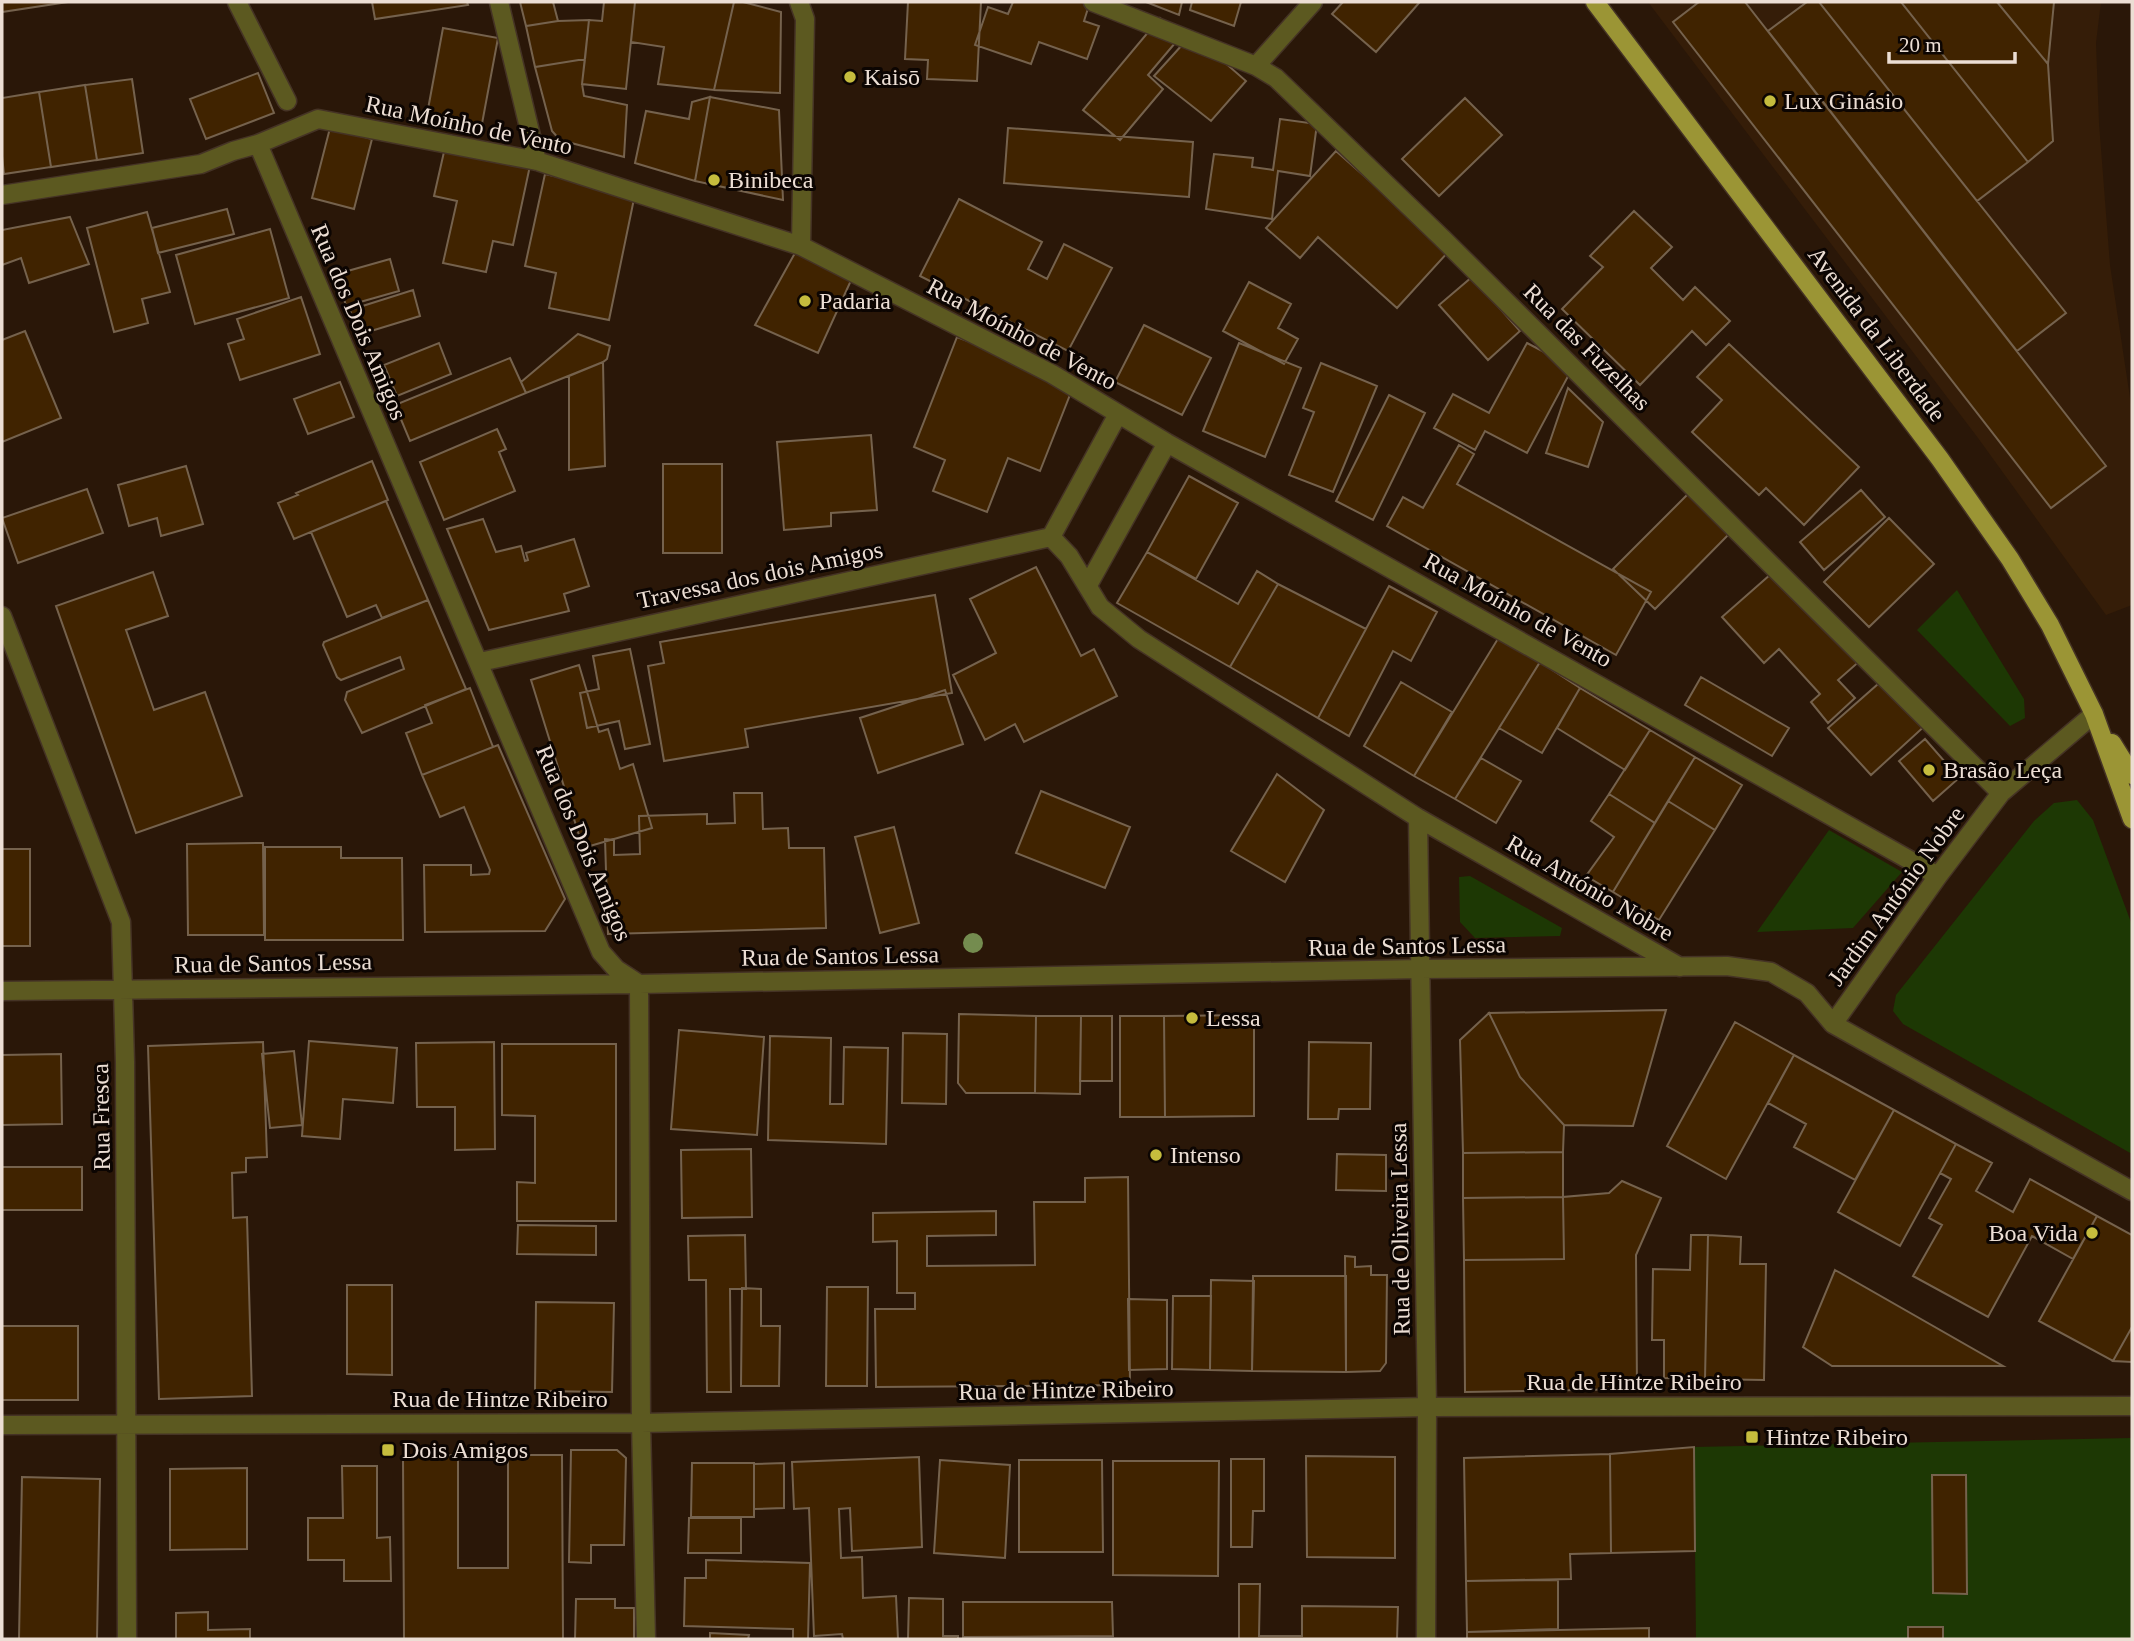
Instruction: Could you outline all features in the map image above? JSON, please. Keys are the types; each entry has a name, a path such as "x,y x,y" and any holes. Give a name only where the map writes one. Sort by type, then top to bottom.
{"main road":[{"name":"Avenida da Liberdade","path":"1595,2 1940,459 2010,559 2050,625 2094,714 2132,775"},
{"name":"Avenida da Liberdade","path":"2094,714 2132,819"}],"street":[{"path":"237,2 287,101"},
{"path":"499,2 537,161"},
{"path":"799,2 804,19 801,246"},
{"name":"Rua das Fuzelhas","path":"1093,2 1256,66 1276,78 1443,239 2001,793"},
{"path":"1256,66 1314,2"},
{"name":"Rua Moínho de Vento","path":"2,195 201,164 318,119 537,161 801,246 1052,374 1167,443 1938,876"},
{"name":"Rua dos Dois Amigos","path":"258,144 601,952 616,969 639,984"},
{"path":"1118,414 1051,537 1069,556 1088,585 1167,443"},
{"name":"Travessa dos dois Amigos","path":"480,662 1051,537"},
{"name":"Rua António Nobre","path":"1088,585 1100,607 1139,639 1418,818 1679,967 1727,966 1771,972 1807,993 1833,1024 2132,1191"},
{"name":"Rua Fresca","path":"2,616 121,922 125,1062 127,1639"},
{"name":"Jardim António Nobre","path":"1833,1024 1938,876 2001,793 2094,714"},
{"name":"Rua de Oliveira Lessa","path":"1418,818 1427,1407 1426,1639"},
{"name":"Rua de Santos Lessa","path":"2,991 639,984 1420,969 1679,967"},
{"path":"639,984 640,1423 646,1639"},
{"name":"Rua de Hintze Ribeiro","path":"2,1425 640,1423 1427,1407 2132,1406"}],"shaded area":[{"path":"1648,2 2101,2 2096,43 2099,123 2110,265 2132,411 2132,605 2106,615 1978,438"}],"green space":[{"path":"1957,590 2024,699 2025,718 2010,726 1917,630"},
{"path":"2077,800 2093,820 2132,925 2132,1154 1903,1024 1893,1011 1896,995 2034,821 2054,803"},
{"path":"1829,830 1902,872 1853,928 1757,932"},
{"path":"1470,876 1562,928 1560,936 1475,938 1460,922 1459,877"},
{"path":"2132,1438 2132,1639 1696,1639 1694,1447"}],"building":[{"path":"2,2 68,2 2,12"},
{"path":"372,2 467,2 468,5 375,19"},
{"path":"520,2 553,2 558,21 526,26"},
{"path":"604,2 635,2 626,89 582,84 589,20 602,21"},
{"path":"635,2 734,2 714,90 658,84 664,47 631,42"},
{"path":"734,2 781,12 780,93 714,90"},
{"path":"908,2 981,2 977,81 927,79 928,60 905,59"},
{"path":"1013,2 1090,2 1084,21 1099,26 1087,59 1039,42 1031,64 975,45 988,7 1008,14"},
{"path":"1146,2 1182,2 1179,15"},
{"path":"1192,2 1241,2 1234,26 1190,10"},
{"path":"1343,2 1419,3 1376,52 1332,14"},
{"path":"1699,2 1745,2 2106,466 2051,508 1673,22"},
{"path":"1807,2 1819,2 2066,313 2017,351 1768,31"},
{"path":"1819,2 1901,2 2028,162 1977,201"},
{"path":"1901,2 1997,2 2048,64 2053,141 2028,162"},
{"path":"1997,2 2054,2 2048,64"},
{"path":"1160,18 1181,36 1148,75 1163,89 1120,140 1083,110"},
{"path":"589,20 585,59 535,67 526,26"},
{"path":"443,28 498,38 481,129 426,120"},
{"path":"1192,34 1246,81 1211,121 1154,76"},
{"path":"585,59 582,84 584,96 627,105 624,157 560,140 552,131 535,67"},
{"path":"258,73 274,113 206,139 190,99"},
{"path":"132,79 143,153 97,160 85,85"},
{"path":"85,85 97,160 51,167 39,92"},
{"path":"39,92 51,167 4,174 2,98"},
{"path":"710,97 779,110 783,200 695,181"},
{"path":"710,97 695,181 635,163 646,111 689,119 692,102"},
{"path":"1465,98 1502,135 1439,196 1402,159"},
{"path":"1280,119 1317,124 1310,176 1278,171 1272,219 1206,209 1214,154 1253,158 1252,167 1273,170"},
{"path":"330,128 372,139 354,209 312,198"},
{"path":"1008,128 1193,142 1189,197 1004,183"},
{"path":"446,143 531,161 513,245 493,241 486,272 443,263 457,201 434,196"},
{"path":"1336,151 1449,251 1397,308 1318,237 1300,258 1266,228"},
{"path":"545,174 635,194 609,320 549,308 556,273 525,266"},
{"path":"959,199 1042,242 1028,269 1047,279 1064,244 1112,268 1068,351 920,276"},
{"path":"227,209 234,234 158,253 152,228"},
{"path":"1634,211 1672,247 1651,268 1683,300 1695,287 1730,321 1706,345 1692,331 1640,385 1562,309 1603,267 1590,256"},
{"path":"147,212 170,292 142,299 148,323 114,332 87,228"},
{"path":"70,217 89,264 29,283 21,258 2,265 2,230"},
{"path":"270,229 289,298 195,324 176,255"},
{"name":"Padaria","path":"795,253 853,276 818,353 755,325"},
{"path":"390,259 399,291 346,306 337,274"},
{"path":"1472,277 1520,331 1488,360 1439,305"},
{"path":"1249,282 1291,304 1278,328 1298,339 1284,364 1223,331"},
{"path":"413,290 420,316 358,335 350,310"},
{"path":"301,297 320,354 240,380 228,344 244,339 237,319"},
{"path":"1144,325 1211,358 1182,415 1115,382"},
{"path":"25,331 61,418 2,442 2,340"},
{"path":"578,334 610,346 607,359 526,393 521,382"},
{"path":"957,337 1075,382 1040,471 1008,458 987,512 933,491 945,460 914,447"},
{"path":"439,343 451,374 397,396 384,365"},
{"path":"1239,343 1301,368 1265,457 1203,431"},
{"path":"1527,343 1573,367 1527,453 1485,431 1475,450 1434,428 1453,394 1489,413"},
{"path":"1729,344 1859,467 1804,525 1766,488 1759,495 1692,432 1722,400 1697,377"},
{"path":"510,358 526,393 410,441 395,405"},
{"path":"603,362 605,466 569,470 569,376"},
{"path":"1321,363 1377,386 1333,492 1289,475 1314,412 1303,408"},
{"path":"340,382 354,417 308,434 294,399"},
{"path":"1568,388 1603,422 1588,467 1546,453"},
{"path":"1389,395 1425,413 1373,520 1336,501"},
{"path":"497,429 506,449 499,452 515,491 444,520 420,462"},
{"path":"871,435 877,510 831,513 831,526 784,530 777,442"},
{"path":"1459,445 1474,454 1457,484 1651,592 1616,655 1387,526 1403,497 1423,508"},
{"path":"372,461 388,500 294,539 278,503"},
{"path":"663,464 722,464 722,553 663,553"},
{"path":"186,466 203,524 161,536 157,518 129,526 118,485"},
{"path":"1189,476 1238,503 1196,579 1147,552"},
{"path":"87,489 103,533 18,563 2,518"},
{"path":"1693,489 1734,529 1655,609 1613,569"},
{"path":"1861,490 1885,517 1824,570 1800,542"},
{"path":"386,501 428,600 382,618 376,605 347,617 311,532"},
{"path":"1889,518 1934,564 1869,627 1824,582"},
{"path":"483,519 496,552 521,546 525,561 528,560 526,553 574,539 589,586 564,594 569,611 489,630 447,529"},
{"path":"1147,552 1238,604 1257,571 1278,584 1230,667 1117,603"},
{"path":"1036,567 1081,656 1094,649 1117,696 1024,742 1015,724 985,740 953,675 996,653 970,599"},
{"path":"1779,567 1862,659 1838,680 1855,698 1828,723 1811,702 1820,694 1779,649 1764,663 1722,617"},
{"path":"153,572 168,616 126,630 154,710 205,692 242,796 136,833 56,606"},
{"path":"1278,584 1366,629 1318,718 1230,667"},
{"path":"1389,586 1437,612 1411,661 1393,651 1349,736 1318,718"},
{"path":"935,595 952,693 745,729 748,747 664,761 648,666 664,663 660,642"},
{"path":"428,600 466,689 362,733 345,700 347,692 404,669 400,657 341,680 337,677 324,642"},
{"path":"1499,637 1540,662 1455,799 1414,776"},
{"path":"630,649 650,744 625,749 619,721 587,728 580,693 599,689 593,656"},
{"path":"1540,662 1580,688 1542,753 1499,728"},
{"path":"579,665 599,732 608,729 620,769 633,764 652,828 583,848 531,680"},
{"path":"1701,677 1789,728 1772,756 1685,705"},
{"path":"1886,677 1928,723 1871,775 1828,728"},
{"path":"1401,682 1452,712 1414,776 1364,746"},
{"path":"470,688 493,747 422,775 406,733 432,723 425,705"},
{"path":"1580,688 1650,730 1625,770 1557,728"},
{"path":"945,690 963,744 878,773 860,718"},
{"path":"1650,730 1695,757 1655,823 1609,794"},
{"name":"Brasão Leça","path":"1925,739 1959,778 1933,801 1899,761"},
{"path":"498,745 565,899 545,931 425,932 424,865 471,865 471,875 489,874 490,870 464,807 440,817 422,775"},
{"path":"1695,757 1742,785 1715,830 1668,801"},
{"path":"1481,758 1521,781 1496,823 1455,799"},
{"path":"1277,774 1324,810 1285,882 1231,851"},
{"path":"1041,791 1130,827 1105,888 1016,853"},
{"path":"734,793 762,793 763,829 788,828 789,848 824,848 826,928 608,934 605,839 614,840 614,855 640,854 639,816 707,814 707,824 735,823"},
{"path":"1609,794 1655,823 1613,892 1586,876 1614,837 1591,821"},
{"path":"1668,801 1715,830 1659,920 1613,892"},
{"path":"894,827 919,923 880,933 855,837"},
{"path":"263,843 264,935 188,935 187,844"},
{"path":"265,847 341,847 341,858 402,858 403,940 265,940"},
{"path":"2,849 30,849 30,946 2,946"},
{"path":"1666,1010 1633,1126 1564,1125 1520,1077 1489,1013"},
{"path":"1489,1013 1520,1077 1564,1125 1563,1152 1463,1153 1460,1040"},
{"path":"959,1014 1036,1016 1035,1093 966,1093 958,1083"},
{"path":"1254,1015 1254,1116 1165,1117 1164,1016"},
{"path":"1036,1016 1081,1016 1080,1094 1035,1093"},
{"path":"1081,1016 1112,1016 1112,1081 1080,1081"},
{"path":"1120,1016 1164,1016 1165,1117 1120,1117"},
{"path":"1735,1022 1794,1055 1726,1179 1667,1146"},
{"path":"679,1030 764,1037 757,1135 671,1129"},
{"path":"903,1033 947,1034 946,1104 902,1103"},
{"path":"770,1036 831,1038 830,1104 843,1104 844,1047 888,1048 886,1144 768,1140"},
{"path":"309,1041 397,1048 393,1103 343,1099 340,1139 302,1136"},
{"path":"263,1042 267,1157 246,1158 246,1172 232,1173 233,1218 247,1217 252,1396 159,1399 148,1046"},
{"path":"494,1042 495,1149 455,1150 455,1107 417,1107 416,1043"},
{"path":"1309,1042 1371,1043 1370,1109 1339,1109 1338,1119 1308,1119"},
{"path":"502,1044 616,1044 616,1221 517,1221 517,1182 535,1183 535,1116 502,1115"},
{"path":"294,1051 302,1125 270,1128 262,1054"},
{"path":"61,1054 62,1124 2,1125 2,1055"},
{"path":"1794,1055 1894,1110 1855,1180 1794,1147 1806,1124 1768,1103"},
{"path":"1894,1110 1956,1144 1900,1246 1838,1212"},
{"path":"1956,1144 1992,1163 1976,1191 2013,1212 2030,1179 2097,1216 2073,1259 2032,1236 1988,1317 1913,1276 1942,1225 1929,1218 1951,1179 1940,1173"},
{"path":"751,1149 752,1217 682,1218 681,1150"},
{"path":"1563,1152 1563,1197 1463,1198 1463,1153"},
{"path":"1337,1154 1386,1155 1386,1191 1336,1190"},
{"path":"2,1167 82,1167 82,1210 2,1210"},
{"path":"1128,1177 1130,1385 876,1387 875,1309 915,1309 915,1293 897,1293 897,1241 873,1242 873,1213 996,1211 996,1235 927,1236 927,1266 1035,1265 1034,1202 1085,1202 1085,1178"},
{"path":"1622,1181 1661,1198 1636,1255 1637,1389 1465,1392 1464,1260 1564,1259 1563,1197 1609,1193"},
{"path":"1563,1197 1564,1259 1464,1260 1463,1198"},
{"path":"2097,1216 2132,1235 2132,1327 2113,1361 2039,1321"},
{"path":"518,1225 596,1226 596,1255 517,1254"},
{"path":"745,1235 746,1289 730,1289 731,1392 707,1392 706,1280 689,1280 688,1236"},
{"path":"1691,1235 1708,1235 1705,1379 1664,1378 1664,1340 1652,1340 1653,1269 1690,1270"},
{"path":"1708,1235 1741,1237 1740,1264 1766,1264 1764,1380 1705,1379"},
{"path":"1345,1256 1355,1257 1355,1267 1371,1266 1371,1275 1387,1275 1386,1363 1380,1371 1346,1372"},
{"path":"1835,1270 2003,1366 1832,1366 1803,1347"},
{"path":"1253,1276 1346,1276 1346,1372 1252,1371"},
{"path":"1211,1280 1254,1281 1252,1371 1210,1370"},
{"path":"347,1285 392,1285 392,1375 347,1374"},
{"path":"827,1287 868,1287 867,1386 826,1386"},
{"path":"742,1288 761,1289 761,1326 780,1326 779,1386 741,1386"},
{"path":"1173,1296 1211,1296 1210,1370 1172,1369"},
{"path":"1128,1299 1167,1300 1167,1369 1129,1370"},
{"path":"536,1302 614,1303 612,1392 535,1391"},
{"path":"2,1326 78,1326 78,1400 2,1400"},
{"path":"2132,1327 2132,1362 2113,1361"},
{"path":"1694,1447 1695,1551 1611,1553 1610,1454"},
{"path":"571,1450 617,1450 626,1458 624,1545 591,1545 591,1563 569,1562"},
{"path":"1610,1454 1611,1553 1570,1554 1571,1579 1466,1581 1464,1458"},
{"path":"458,1455 458,1568 508,1568 508,1455 562,1455 563,1639 404,1639 403,1456"},
{"path":"1306,1456 1395,1457 1395,1558 1307,1557"},
{"path":"919,1457 922,1547 852,1551 850,1508 839,1509 841,1558 862,1557 863,1598 896,1596 898,1639 843,1639 842,1634 814,1636 809,1508 794,1509 792,1462"},
{"path":"1231,1459 1264,1459 1264,1511 1253,1511 1252,1547 1231,1547"},
{"path":"940,1460 1010,1465 1005,1558 934,1553"},
{"path":"1019,1460 1102,1460 1103,1552 1019,1552"},
{"path":"1113,1461 1219,1461 1218,1576 1113,1575"},
{"path":"692,1463 754,1463 754,1517 691,1517"},
{"path":"784,1463 784,1508 754,1509 754,1464"},
{"path":"342,1466 377,1466 377,1538 390,1537 391,1581 344,1581 344,1560 308,1560 308,1518 343,1518"},
{"path":"247,1468 247,1549 170,1550 170,1469"},
{"path":"1932,1475 1966,1475 1967,1594 1933,1593"},
{"path":"22,1477 100,1479 97,1639 19,1639"},
{"path":"689,1518 741,1518 741,1553 688,1553"},
{"path":"706,1560 810,1563 808,1639 793,1639 793,1629 684,1626 685,1578 706,1578"},
{"path":"1558,1580 1558,1629 1467,1632 1466,1581"},
{"path":"1239,1584 1260,1584 1259,1636 1302,1636 1302,1606 1398,1607 1397,1639 1239,1639"},
{"path":"909,1598 943,1599 943,1636 958,1636 958,1639 908,1639"},
{"path":"576,1599 615,1599 615,1608 634,1608 634,1639 575,1639"},
{"path":"963,1602 1112,1602 1113,1636 963,1637"},
{"path":"208,1612 208,1630 250,1629 250,1639 176,1639 176,1613"},
{"path":"1908,1627 1943,1627 1943,1639 1908,1639"},
{"path":"1649,1628 1649,1639 1467,1639 1467,1632"},
{"path":"710,1633 749,1635 748,1639 710,1639"}],"place":[{"name":"Kaisō","path":"850,77"},
{"name":"Lux Ginásio","path":"1770,101"},
{"name":"Binibeca","path":"714,180"},
{"name":"Padaria","path":"805,301"},
{"name":"Brasão Leça","path":"1929,770"},
{"name":"Lessa","path":"1192,1018"},
{"name":"Intenso","path":"1156,1155"},
{"name":"Boa Vida","path":"2092,1233"},
{"name":"Hintze Ribeiro","path":"1752,1437"},
{"name":"Dois Amigos","path":"388,1450"}]}
